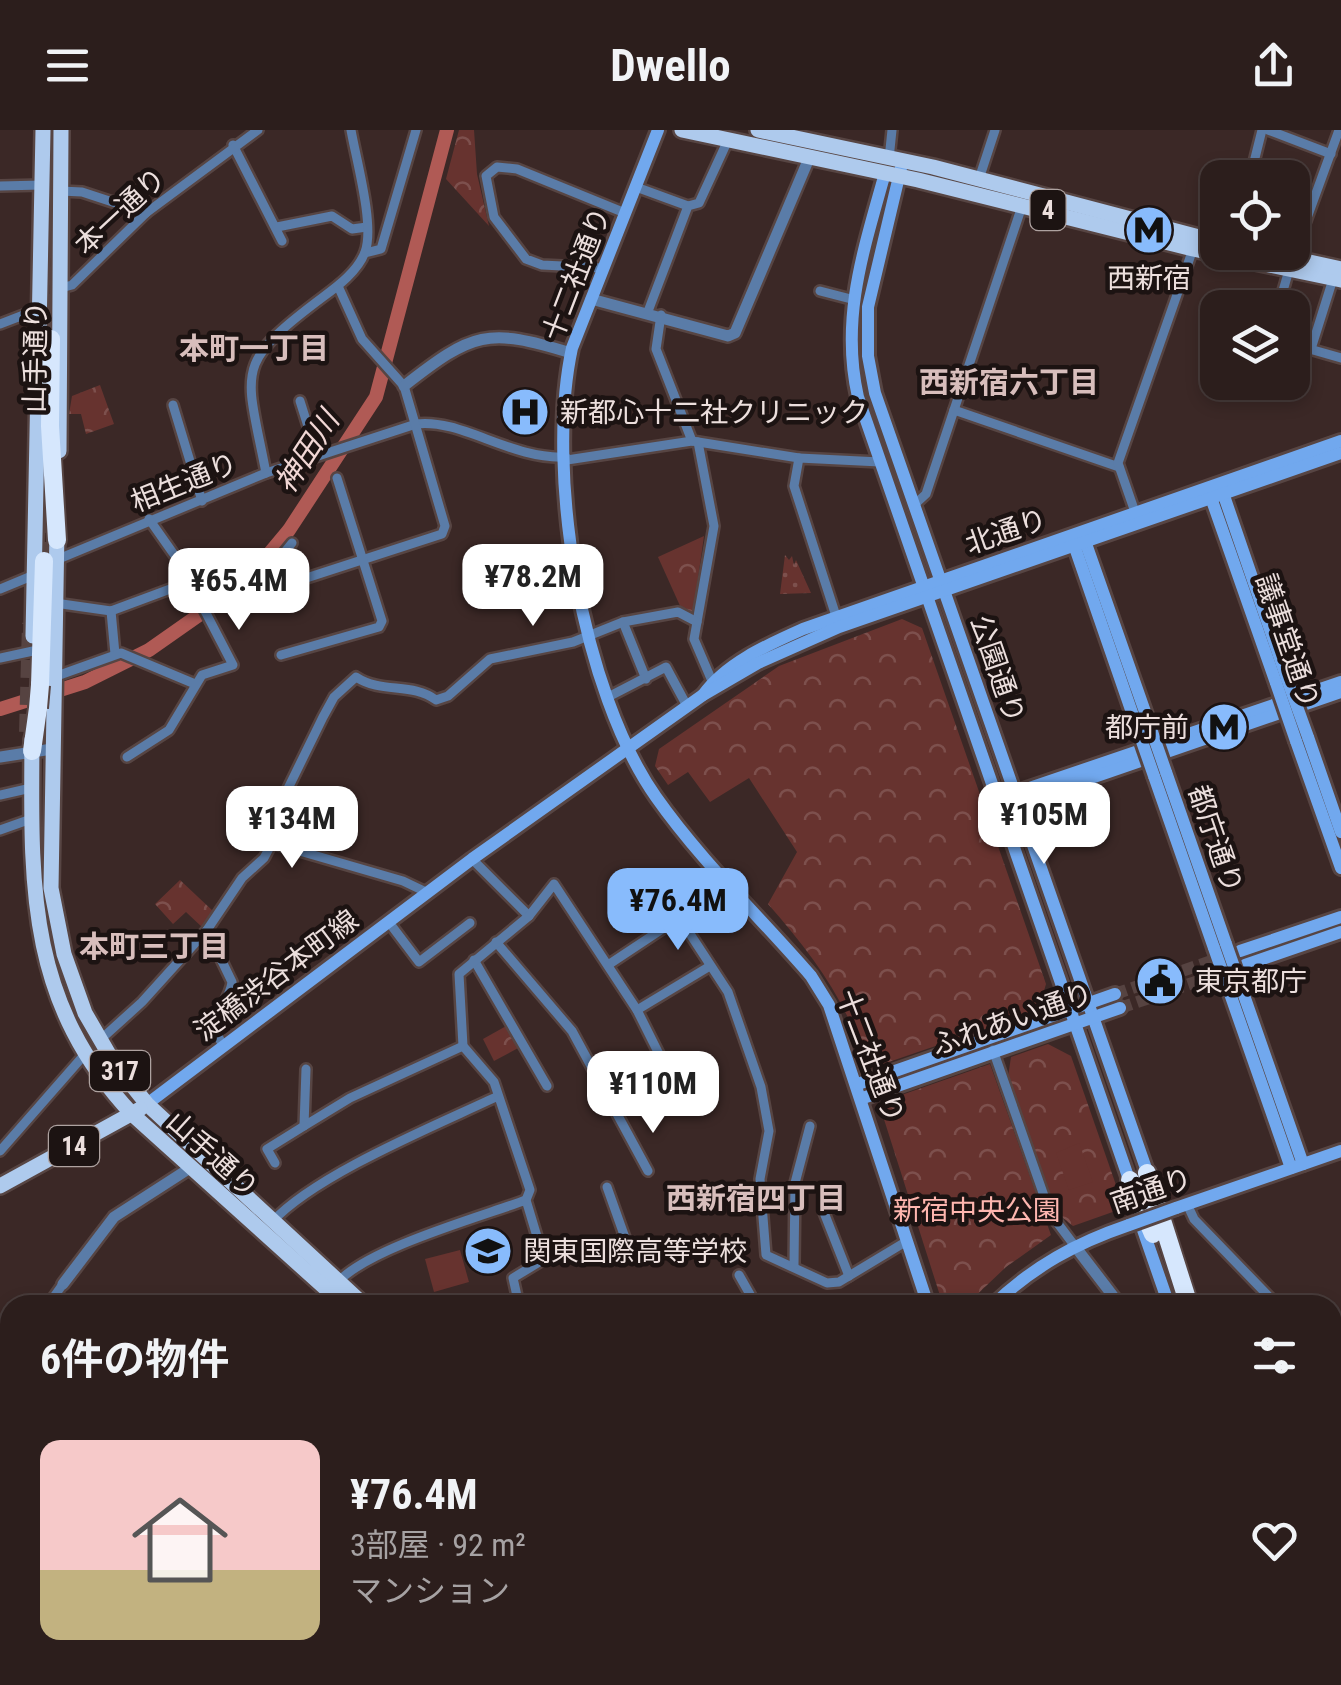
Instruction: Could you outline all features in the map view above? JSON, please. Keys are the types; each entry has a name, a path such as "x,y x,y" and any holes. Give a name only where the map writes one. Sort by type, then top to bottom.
{"highway":[{"path":"50,338 50,426 57,540"},
{"path":"32,752 44,683 45,565"},
{"path":"1139,1177 1175,1295"},
{"path":"1154,1221 1185,1295"}],"main road":[{"name":"山手通り","path":"43,130 40,309 50,338"},
{"name":"山手通り","path":"44,683 33,652 45,565 50,338 61,288 62,130"},
{"name":"十二社通り","path":"658,130 570,353 564,399 571,557 587,636 630,746 656,796 820,990 861,1091 925,1295"},
{"name":"4","path":"682,130 810,156 979,179 1200,235"},
{"name":"4","path":"758,130 794,134 887,166 902,176 1200,250"},
{"name":"公園通り","path":"887,166 851,299 854,378 1073,1017 1139,1177 1193,1295"},
{"name":"公園通り","path":"902,176 873,279 866,330 875,393 1091,1011 1139,1177 1167,1295"},
{"name":"4","path":"1310,269 1338,276"},
{"name":"北通り","path":"630,746 702,696 795,644 925,591 1215,491 1341,441"},
{"name":"北通り","path":"1078,538 1135,512 1341,453"},
{"name":"議事堂通り","path":"1215,491 1302,739 1341,868"},
{"name":"都庁通り","path":"1078,538 1297,1166"},
{"name":"山手通り","path":"44,683 56,603 45,565 57,540"},
{"name":"北通り","path":"702,696 712,682 778,640 836,616 925,591"},
{"path":"1017,798 1341,682"},
{"path":"999,804 1341,692"},
{"name":"山手通り","path":"41,707 52,748 50,858 58,930 72,981 99,1041 148,1104 353,1295"},
{"name":"議事堂通り","path":"1302,739 1341,832"},
{"name":"淀橋渋谷本町線","path":"148,1104 426,892 630,746"},
{"name":"山手通り","path":"32,752 32,884 40,943 59,1002 86,1054 132,1114 333,1295"},
{"path":"1341,916 1243,958 1341,932"},
{"name":"ふれあい通り","path":"861,1091 1118,1001"},
{"name":"14","path":"0,1186 148,1104"},
{"name":"南通り","path":"1004,1295 1074,1245 1341,1151"}],"street":[{"name":"本一通り","path":"61,288 72,285 146,213 246,134 258,130"},
{"path":"264,474 252,410 252,367 265,344 338,286 365,253 367,226 351,130"},
{"path":"365,253 381,249 416,130"},
{"path":"887,166 892,130"},
{"path":"979,179 995,130"},
{"path":"1256,160 1265,130 1331,154"},
{"path":"1310,211 1339,130"},
{"path":"636,187 688,206 699,203 728,140"},
{"path":"233,146 282,241"},
{"path":"591,299 728,336 735,333 810,156"},
{"path":"603,268 542,266 526,258 494,217 486,176 497,168 517,169 626,213"},
{"path":"0,186 42,185"},
{"path":"61,191 82,192 146,213"},
{"path":"914,505 926,494 1020,212 1028,205"},
{"path":"646,314 688,206"},
{"path":"278,228 332,216 352,229 367,226"},
{"path":"1135,512 1119,467 1192,249 1185,229"},
{"path":"1338,276 1311,349 1341,358"},
{"path":"254,595 442,534 446,526 404,386 362,339 338,286"},
{"path":"820,291 851,299"},
{"path":"0,324 40,309"},
{"path":"661,315 656,349 695,442 714,526 694,646 712,682"},
{"path":"404,386 445,354 492,336 508,336 570,353"},
{"path":"300,402 317,455"},
{"path":"173,404 202,501"},
{"path":"954,410 1119,467"},
{"path":"416,424 434,423 514,452 566,459 695,442 799,458 880,462"},
{"name":"相生通り","path":"0,590 45,565 264,474 416,424"},
{"path":"799,458 794,486 836,616"},
{"path":"281,655 379,627 382,622 336,478"},
{"path":"127,757 169,730 195,684 210,670 233,664 189,582 149,520"},
{"path":"283,554 292,543"},
{"path":"56,603 111,611 189,582"},
{"path":"111,611 118,654"},
{"path":"99,1041 142,1002 168,968 207,930 272,844 274,816 292,788 334,697 356,677 384,690 407,688 436,700 448,696 490,658 587,636 623,622 678,612 696,622"},
{"path":"623,622 646,679"},
{"path":"0,658 33,652"},
{"path":"44,683 118,654 195,684"},
{"path":"610,696 666,667 688,706"},
{"path":"0,757 52,748"},
{"path":"0,795 31,788"},
{"path":"0,830 31,819"},
{"path":"272,844 403,881 426,892"},
{"path":"472,859 529,916"},
{"path":"517,1295 514,1278 542,1258 526,1200 530,1190 494,1082 463,1046 459,974 529,916 554,884 636,1010 676,1088"},
{"path":"608,964 730,884"},
{"path":"679,917 728,992 761,1087 769,1130 760,1178 766,1255 827,1283 840,1282 907,1241"},
{"path":"388,921 418,962 470,923"},
{"path":"207,930 232,982 216,1012 215,1024 224,1046"},
{"path":"496,942 572,1032 648,1171"},
{"path":"474,960 547,1086"},
{"path":"636,1010 710,966"},
{"path":"991,1045 1050,1213 1112,1295"},
{"path":"275,1163 268,1150 304,1126 350,1098 463,1046"},
{"path":"0,1152 86,1054"},
{"path":"304,1126 306,1069"},
{"path":"272,1222 284,1209 364,1162 498,1096"},
{"path":"794,1265 795,1183 810,1126"},
{"path":"55,1295 114,1217 190,1168"},
{"path":"607,1187 628,1246"},
{"path":"338,1282 350,1270 526,1200"},
{"path":"1182,1206 1267,1295"},
{"path":"823,1210 850,1276"},
{"path":"739,1275 750,1295"}],"green space":[{"path":"459,130 474,130 477,174 489,226 446,179"},
{"path":"100,385 114,424 86,434 81,414 69,414 72,396"},
{"path":"704,536 693,614 681,608 658,557"},
{"path":"785,555 789,560 792,556 794,565 796,560 811,593 780,594"},
{"path":"902,619 922,628 1046,984 1038,1011 880,1065 864,1057 824,976 768,904 797,852 749,778 710,802 688,772 668,785 655,766 659,749 779,666"},
{"path":"180,880 214,912 203,928 186,912 173,924 155,904"},
{"path":"508,1025 520,1047 494,1061 483,1039"},
{"name":"新宿中央公園","path":"1048,1044 1071,1056 1124,1208 1073,1226 1054,1211 1008,1077 1011,1057"},
{"name":"新宿中央公園","path":"990,1064 1051,1235 1006,1267 977,1295 940,1295 882,1113 890,1099"},
{"path":"1079,1143 1093,1182 1069,1190 1056,1153"},
{"path":"460,1250 469,1282 434,1292 425,1259"}],"waterway":[{"name":"神田川","path":"0,709 85,682 149,650 226,596 259,566 289,530 376,397 447,130"}],"tunnel":[{"path":"51,339 52,213 58,188"},
{"path":"42,461 44,561"},
{"path":"28,732 31,623"},
{"path":"1115,994 1226,956"},
{"path":"1120,1008 1233,969"}],"place":[{"name":"西新宿","path":"1149,230"},
{"name":"新都心十二社クリニック","path":"525,412"},
{"name":"都庁前","path":"1224,727"},
{"name":"東京都庁","path":"1160,981"},
{"name":"関東国際高等学校","path":"488,1251"}],"district":[{"name":"本町一丁目","path":"254,349"},
{"name":"西新宿六丁目","path":"1009,383"},
{"name":"本町三丁目","path":"154,947"},
{"name":"西新宿四丁目","path":"756,1199"}]}
